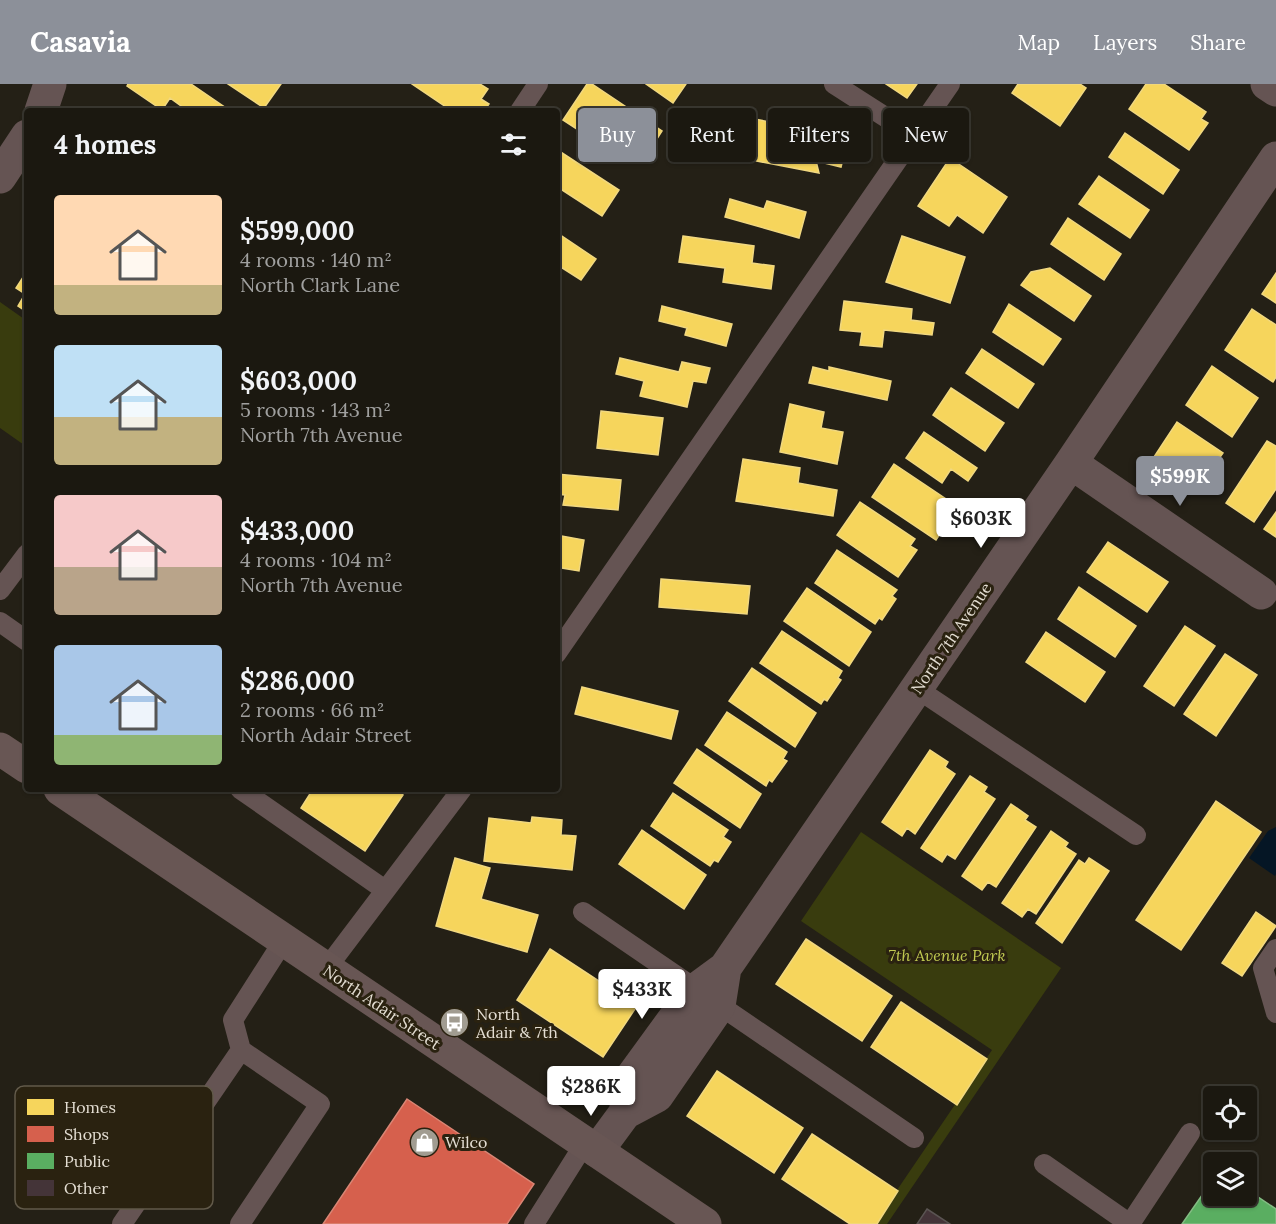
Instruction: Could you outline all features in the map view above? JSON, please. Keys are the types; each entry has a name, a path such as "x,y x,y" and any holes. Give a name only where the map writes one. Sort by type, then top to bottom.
{"highway":[{"path":"0,749 24,765"},
{"name":"North Adair Street","path":"64,792 705,1224"}],"street":[{"path":"42,108 50,84"},
{"path":"1267,84 1276,90"},
{"path":"0,177 24,141"},
{"name":"North 7th Avenue","path":"591,1147 625,1113 631,1078 707,998 725,968 1071,463 1276,158"},
{"path":"1071,463 1261,593"}],"lane":[{"path":"522,108 538,84"},
{"path":"834,84 883,115"},
{"path":"934,108 950,84"},
{"path":"560,648 897,162"},
{"path":"0,590 24,558"},
{"path":"0,622 24,639"},
{"path":"916,688 1136,835"},
{"path":"244,792 385,890"},
{"path":"326,969 460,792"},
{"path":"583,912 914,1138"},
{"path":"240,1224 320,1104 241,1050 233,1020 284,940"},
{"path":"1276,949 1263,968 1276,1013"},
{"path":"213,1091 241,1050"},
{"path":"1044,1164 1130,1224 1190,1133"},
{"path":"534,1224 591,1147"},
{"path":"122,1224 132,1209"}],"green space":[{"path":"0,302 24,319 24,445 0,428"},
{"name":"7th Avenue Park","path":"861,832 1061,968 887,1224 874,1224 992,1050 801,921"}],"water":[{"path":"1276,827 1275,876 1249,858 1268,831"}],"building: Homes":[{"path":"128,84 191,84 226,108 184,108 170,98 163,108 159,108 127,86"},
{"path":"228,84 281,84 264,108"},
{"path":"412,84 480,84 488,89 481,99 489,104 486,108 448,108"},
{"path":"587,84 592,84 628,108 578,108 578,130 563,120"},
{"path":"646,84 686,84 673,103"},
{"path":"886,84 917,84 907,98"},
{"path":"1018,84 1080,84 1086,88 1060,126 1012,93"},
{"path":"1146,84 1164,84 1206,112 1201,119 1208,123 1189,150 1129,109"},
{"path":"756,119 768,122 768,162 816,162 819,173 756,161"},
{"path":"656,127 662,131 656,140"},
{"path":"1125,133 1179,170 1163,194 1109,157"},
{"path":"560,152 619,190 602,216 560,189"},
{"path":"820,162 842,162 841,167"},
{"path":"947,162 956,162 1007,197 983,233 957,215 949,226 918,206"},
{"path":"1099,176 1149,210 1130,238 1079,204"},
{"path":"730,199 764,209 767,201 806,212 799,238 725,217"},
{"path":"1068,218 1121,254 1104,280 1051,244"},
{"path":"560,235 596,259 581,280 560,267"},
{"path":"683,236 754,246 752,263 774,266 771,289 723,282 725,268 679,262"},
{"path":"902,236 965,257 950,303 886,282"},
{"path":"1050,268 1091,296 1074,321 1021,285 1031,272"},
{"path":"1276,273 1276,303 1262,294"},
{"path":"24,276 24,293 16,288"},
{"path":"24,296 24,310 18,306"},
{"path":"844,301 912,309 911,320 934,323 932,335 884,330 882,347 860,345 862,332 840,330"},
{"path":"1009,304 1061,339 1043,365 993,332"},
{"path":"662,306 732,324 726,346 685,335 687,328 659,321"},
{"path":"1252,309 1276,325 1276,377 1273,382 1225,350"},
{"path":"982,349 1034,384 1018,408 966,373"},
{"path":"620,358 679,372 682,362 710,368 706,383 693,381 687,407 640,396 644,381 616,374"},
{"path":"1212,366 1258,398 1232,437 1186,405"},
{"path":"813,367 829,371 829,367 891,381 887,400 809,383"},
{"path":"951,388 1004,423 985,451 933,415"},
{"path":"790,404 824,412 821,428 843,432 837,464 780,452"},
{"path":"601,411 663,418 658,455 597,448"},
{"path":"1177,422 1223,453 1195,493 1150,463"},
{"path":"924,432 977,468 968,481 951,469 942,483 906,458"},
{"path":"1267,441 1276,446 1276,489 1254,522 1226,503"},
{"path":"743,459 800,468 798,483 837,490 833,516 736,501"},
{"path":"894,464 958,507 936,540 872,497"},
{"path":"560,474 621,480 618,510 563,505 565,495 560,494"},
{"path":"860,502 915,539 910,546 917,550 898,577 837,535"},
{"path":"1276,512 1276,537 1264,529"},
{"path":"560,536 584,540 579,571 560,568"},
{"path":"1108,542 1168,582 1147,612 1087,572"},
{"path":"837,550 897,590 892,596 896,599 882,620 879,618 875,624 815,583"},
{"path":"661,579 750,586 747,614 659,607"},
{"path":"1079,587 1136,626 1115,657 1058,619"},
{"path":"807,588 871,632 849,666 784,621"},
{"path":"1185,626 1215,646 1174,706 1144,686"},
{"path":"782,631 842,671 838,678 841,680 827,701 824,699 821,704 760,663"},
{"path":"1046,632 1105,672 1085,702 1026,662"},
{"path":"1225,654 1257,675 1216,736 1184,714"},
{"path":"752,668 816,713 795,747 729,701"},
{"path":"582,687 678,711 671,739 575,714"},
{"path":"727,712 787,752 783,759 787,761 772,782 769,780 766,786 705,745"},
{"path":"697,749 761,794 740,828 674,783"},
{"path":"930,750 948,762 945,767 955,774 915,834 907,828 902,836 882,822"},
{"path":"970,776 987,787 984,792 995,799 955,859 947,854 942,862 921,848"},
{"path":"311,792 398,792 403,795 365,851 301,808"},
{"path":"673,793 728,830 723,837 731,842 718,862 714,860 710,866 651,826"},
{"path":"1216,801 1261,832 1181,950 1136,920"},
{"path":"1011,804 1028,816 1025,820 1036,827 996,887 988,882 982,890 962,876"},
{"path":"532,817 562,820 561,835 576,836 572,870 484,861 489,818 531,823"},
{"path":"642,830 706,875 684,909 619,864"},
{"path":"1051,831 1068,843 1065,847 1076,854 1036,914 1028,909 1022,917 1002,903"},
{"path":"455,858 490,868 481,899 538,915 527,952 436,926"},
{"path":"1089,858 1109,871 1062,943 1036,923 1079,860 1085,864"},
{"path":"1256,912 1276,926 1242,976 1222,963"},
{"path":"806,939 892,996 862,1041 776,984"},
{"path":"550,949 637,1006 603,1057 517,1000"},
{"path":"901,1002 987,1059 957,1105 871,1047"},
{"path":"717,1071 803,1128 774,1173 687,1116"},
{"path":"812,1134 898,1191 877,1224 850,1224 782,1179"}],"building: Shops":[{"name":"Wilco","path":"407,1099 534,1184 507,1224 323,1224"}],"building: Public":[{"path":"1203,1194 1203,1206 1257,1206 1257,1196 1276,1209 1276,1224 1182,1224"}],"building: Other":[{"path":"927,1209 950,1224 917,1224"}],"place":[{"name":"North Adair & 7th","path":"455,1023"},
{"name":"Wilco","path":"424,1142"}]}
